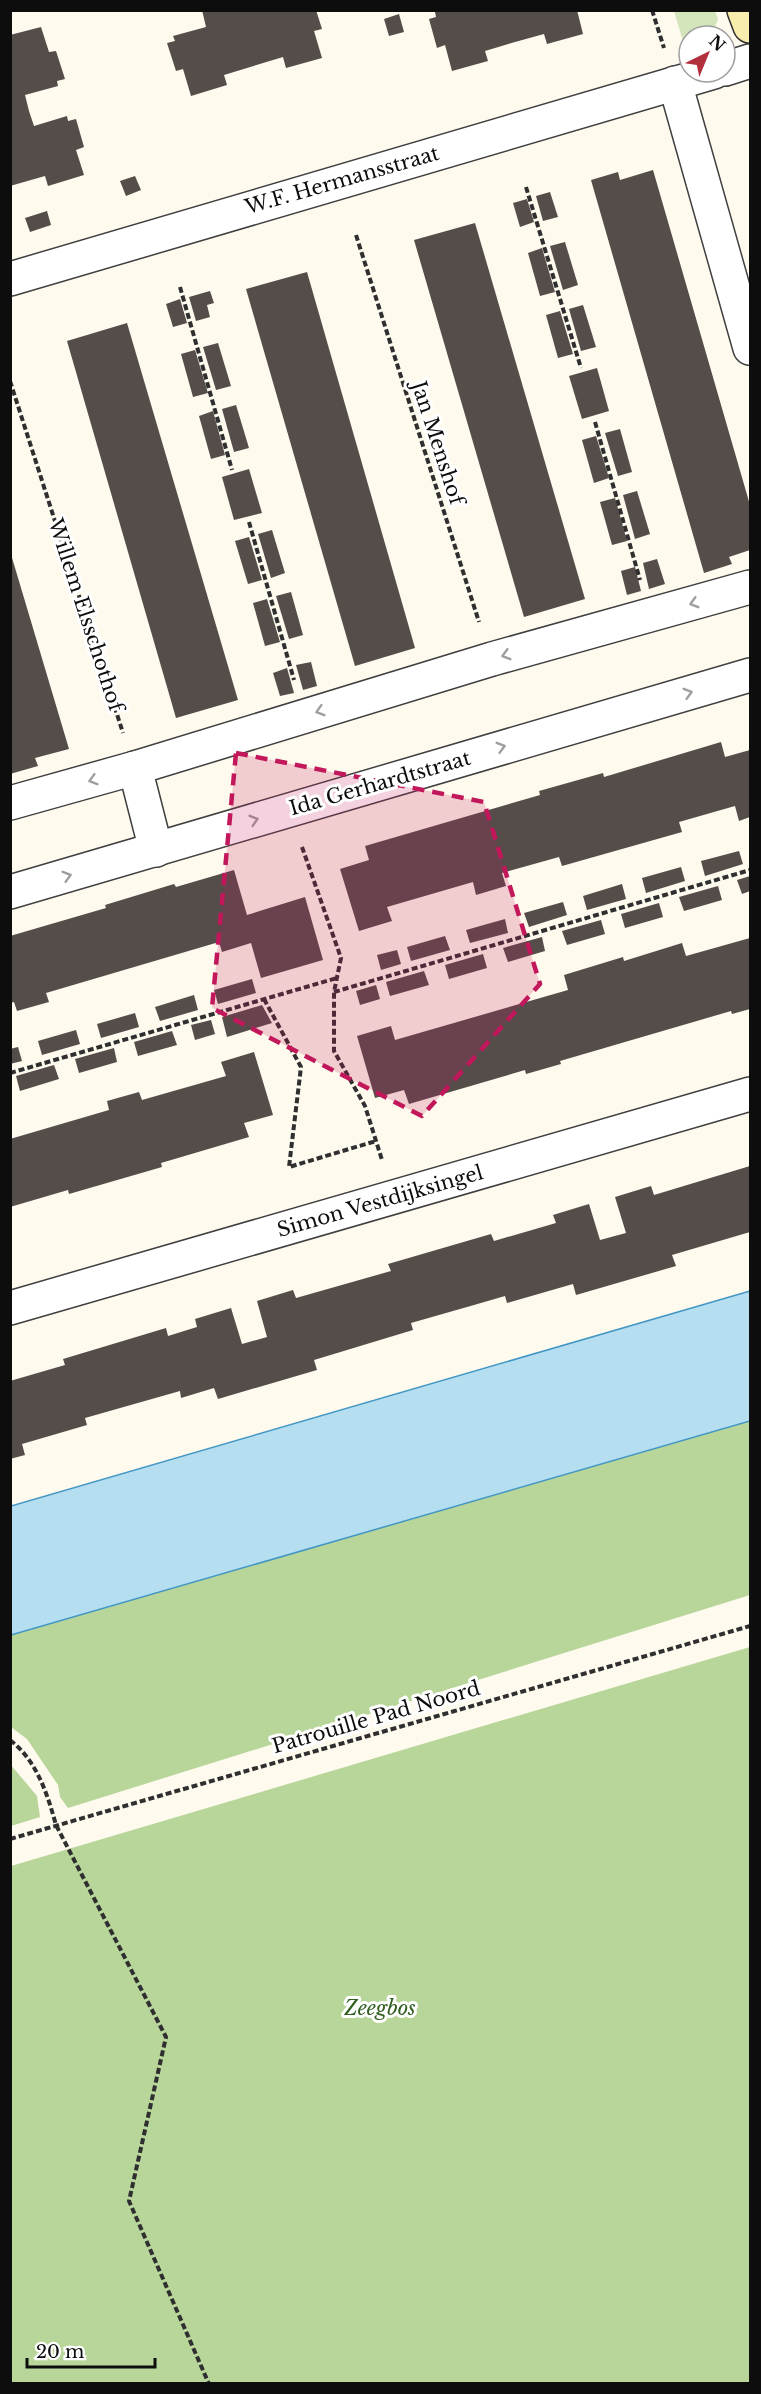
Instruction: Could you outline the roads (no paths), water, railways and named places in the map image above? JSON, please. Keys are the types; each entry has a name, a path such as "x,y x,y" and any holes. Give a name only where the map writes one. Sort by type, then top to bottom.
{"street":[{"path":"744,10 750,26"},
{"path":"675,83 750,348"},
{"name":"W.F. Hermansstraat","path":"10,279 675,83"},
{"path":"10,803 135,768 492,659 750,587"},
{"name":"Ida Gerhardtstraat","path":"10,892 750,675"},
{"path":"135,768 156,850"},
{"name":"Simon Vestdijksingel","path":"10,1308 750,1094"}],"water":[{"path":"750,1291 750,1421 11,1635 11,1506"}],"park label":[{"name":"Zeegbos","path":"380,2008"}]}
